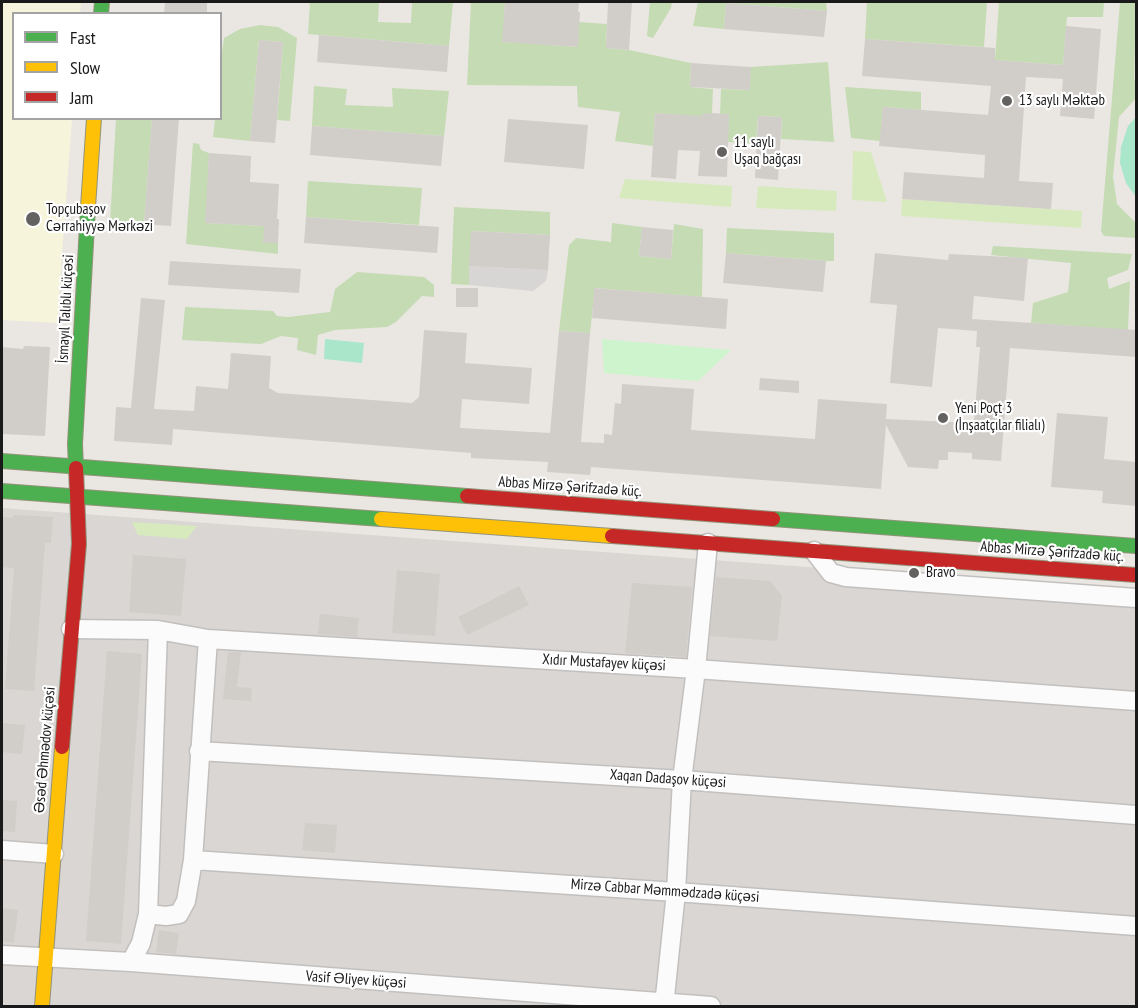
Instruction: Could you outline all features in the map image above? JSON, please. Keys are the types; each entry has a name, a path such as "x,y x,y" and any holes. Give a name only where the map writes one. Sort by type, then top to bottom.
{"main road":[{"name":"İsmayıl Talıblı küçəsi","path":"76,497 75,466 94,120"},
{"name":"Abbas Mirzə Şərifzadə küç.","path":"2,461 75,466 449,509 708,543 1137,575"},
{"path":"2,491 76,497"},
{"name":"Abbas Mirzə Şərifzadə küç.","path":"76,497 449,509 1137,546"},
{"name":"Əsəd Əhmədov küçəsi","path":"42,1006 79,544 76,497"}],"street":[{"path":"664,1005 676,892 682,780 696,669 708,543"},
{"path":"814,551 831,573 846,577 1137,598"},
{"name":"Xıdır Mustafayev küçəsi","path":"71,629 158,630 208,639 696,669 1137,701"},
{"path":"131,962 141,943 148,914 158,630"},
{"path":"148,914 166,916 179,914 186,901 193,860 208,639"},
{"name":"Xaqan Dadaşov küçəsi","path":"199,751 682,780 1137,815"},
{"path":"2,850 54,854"},
{"name":"Mirzə Cabbar Məmmədzadə küçəsi","path":"193,860 1137,926"},
{"name":"Vasif Əliyev küçəsi","path":"2,955 131,962 664,1005 711,1006"}],"shaded area":[{"name":"Topçubaşov Cərrahiyyə Mərkəzi","path":"2,2 81,2 80,12 12,12 12,120 72,120 57,323 2,320"},
{"path":"469,266 548,270 546,281 533,291 469,285"},
{"path":"2,508 1136,591 1136,1006 2,1006"}],"green space":[{"path":"310,2 379,2 378,22 411,23 412,2 453,2 449,46 308,34"},
{"path":"471,2 505,2 503,42 527,43 551,21 550,45 577,47 579,22 607,24 606,48 629,50 691,63 690,87 713,89 712,114 702,114 701,141 678,140 680,115 655,113 653,146 615,141 620,112 578,107 577,86 467,85"},
{"path":"650,2 672,2 671,8 653,38 647,36"},
{"path":"698,2 826,2 827,11 726,3 724,29 693,26"},
{"path":"867,2 987,2 984,47 865,39"},
{"path":"999,2 1104,2 1103,17 1067,17 1063,65 995,60"},
{"path":"1120,2 1136,2 1134,80 1136,80 1136,98 1119,117 1113,176 1117,204 1136,223 1136,238 1104,236 1101,231"},
{"path":"260,25 278,27 297,38 290,121 277,120 283,42 259,40 250,141 213,137 215,120 222,120 224,38 240,29"},
{"path":"828,62 834,142 781,139 782,117 758,116 756,144 727,142 729,115 720,114 721,89 749,90 751,67"},
{"path":"314,86 347,89 345,105 393,107 392,88 449,91 444,136 312,126"},
{"path":"845,87 921,92 921,110 883,107 880,141 851,138"},
{"path":"1136,117 1136,197 1126,183 1120,163 1121,147 1128,126"},
{"path":"116,120 152,120 144,224 110,222"},
{"path":"193,143 199,144 201,150 209,153 206,223 264,226 264,242 278,243 278,254 186,244"},
{"path":"853,151 871,152 887,202 852,200"},
{"path":"625,179 732,186 731,207 619,198"},
{"path":"308,181 422,188 419,225 306,217"},
{"path":"758,186 837,191 836,211 756,208"},
{"path":"902,199 1082,211 1081,228 901,216"},
{"path":"454,207 550,212 550,235 472,231 469,285 451,284"},
{"path":"612,223 642,227 639,256 671,259 674,224 703,229 702,297 595,288 590,333 559,331 569,245 576,238 611,242"},
{"path":"727,228 834,233 834,261 726,253"},
{"path":"993,246 1132,254 1128,270 1107,278 1109,289 1130,281 1128,330 1031,323 1033,303 1068,292 1071,263 991,255"},
{"path":"357,272 424,277 434,285 434,297 422,296 396,322 387,327 335,330 318,335 316,355 297,350 298,338 281,336 261,344 182,340 185,307 273,311 277,316 288,317 330,312 335,289"},
{"path":"325,339 364,343 362,363 324,359"},
{"path":"602,339 731,350 698,381 604,373"},
{"path":"132,522 197,526 187,539 138,535"}],"building":[{"path":"165,2 207,2 207,12 164,12"},
{"path":"505,2 579,2 578,47 502,42"},
{"path":"608,2 632,2 629,50 606,48"},
{"path":"726,3 827,11 824,37 724,29"},
{"path":"1066,26 1101,29 1094,119 1060,116 1063,79 1026,77 1019,181 1053,183 1051,209 902,199 904,172 984,178 985,155 879,146 883,107 988,115 991,86 862,76 865,39 995,48 995,60 1063,65"},
{"path":"319,35 449,46 447,72 317,62"},
{"path":"259,40 283,42 275,143 250,141"},
{"path":"691,63 751,67 750,90 690,87"},
{"path":"655,113 702,116 702,114 712,113 729,114 727,177 698,176 700,151 678,150 676,179 651,177"},
{"path":"758,116 782,117 778,180 755,178"},
{"path":"508,119 588,125 584,169 504,162"},
{"path":"152,120 179,120 171,226 144,224"},
{"path":"312,126 444,136 441,166 310,155"},
{"path":"209,153 251,156 250,182 279,184 278,243 263,243 264,226 205,223"},
{"path":"306,217 439,227 437,253 304,243"},
{"path":"642,227 673,230 671,259 639,256"},
{"path":"471,231 550,235 548,270 469,266"},
{"path":"726,253 826,261 823,292 723,283"},
{"path":"875,253 948,260 949,254 1028,258 1024,301 974,296 972,319 1137,330 1137,357 1010,348 1001,461 972,459 972,453 948,452 948,460 939,460 938,469 908,467 886,425 881,489 591,467 590,475 547,472 548,462 471,458 471,453 173,429 172,445 114,441 116,407 131,408 141,298 165,300 154,409 194,411 196,386 228,389 231,353 271,356 269,388 278,393 412,403 419,397 424,330 467,333 465,363 532,368 529,404 462,399 460,428 550,433 559,331 590,333 581,442 604,443 604,434 612,435 615,403 621,404 622,384 694,389 691,430 815,439 818,399 887,404 886,419 974,423 980,347 976,347 977,331 938,328 932,387 890,383 897,305 870,303"},
{"path":"170,261 301,269 299,293 168,285"},
{"path":"456,288 478,288 478,307 456,307"},
{"path":"594,288 728,299 726,329 592,318"},
{"path":"24,346 50,347 45,436 2,434 2,347 23,349"},
{"path":"760,378 799,381 799,393 759,390"},
{"path":"1057,413 1108,417 1104,459 1137,462 1137,506 1102,503 1103,491 1051,487"},
{"path":"13,515 53,517 51,543 45,543 34,691 5,689 14,568 2,567 2,517 13,518"},
{"path":"133,555 186,559 181,616 129,612"},
{"path":"397,570 440,574 435,636 392,633"},
{"path":"716,577 770,581 782,596 777,641 710,636"},
{"path":"632,583 692,587 686,657 625,653"},
{"path":"519,586 529,605 467,635 458,617"},
{"path":"320,614 359,618 357,637 318,634"},
{"path":"107,651 142,654 121,944 86,941"},
{"path":"228,652 241,652 237,687 252,688 251,701 223,699"},
{"path":"2,723 25,725 22,754 2,752"},
{"path":"2,800 17,801 15,832 2,831"},
{"path":"305,823 337,825 335,853 302,850"},
{"path":"2,908 18,910 14,943 2,941"},
{"path":"159,930 179,933 176,954 156,952"}],"traffic: fast":[{"path":"101,12 102,2"},
{"path":"76,468 75,444 88,207"},
{"path":"2,461 467,496"},
{"path":"2,491 381,519"},
{"path":"773,519 1136,546"}],"traffic: slow":[{"path":"88,207 94,120"},
{"path":"381,519 612,536"},
{"path":"42,1006 62,747"}],"traffic: jam":[{"path":"62,747 79,544 76,468"},
{"path":"467,496 773,519"},
{"path":"612,536 1136,575"}],"place":[{"name":"13 saylı Məktəb","path":"1007,101"},
{"name":"11 saylı Uşaq bağçası","path":"722,152"},
{"name":"Topçubaşov Cərrahiyyə Mərkəzi","path":"33,219"},
{"name":"Yeni Poçt 3 (İnşaatçılar filialı)","path":"943,418"},
{"name":"Bravo","path":"914,573"}]}
